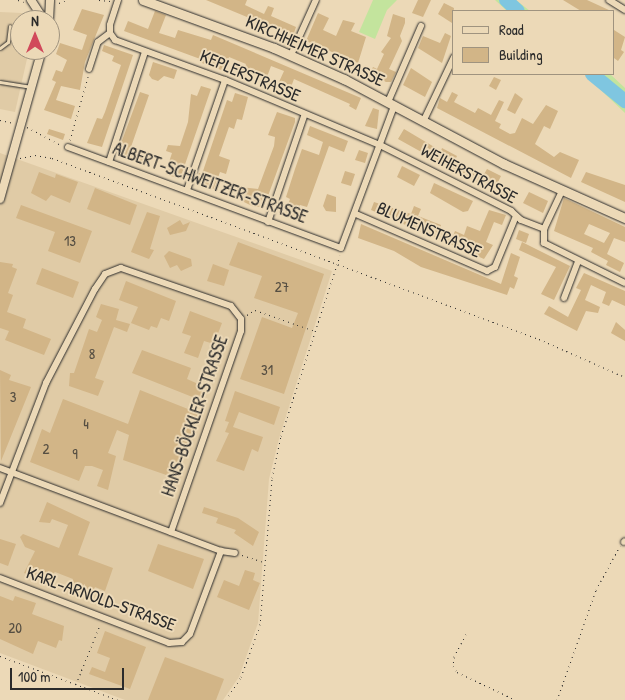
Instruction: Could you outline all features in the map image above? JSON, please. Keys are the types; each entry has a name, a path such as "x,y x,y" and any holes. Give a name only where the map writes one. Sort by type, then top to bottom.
{"main road":[{"name":"KIRCHHEIMER STRASSE","path":"143,0 291,55 562,191 625,218"}],"street":[{"path":"291,55 316,0"},
{"path":"609,0 625,10"},
{"path":"89,69 98,42 110,33 117,2"},
{"name":"KIRCHHEIMER STRASSE","path":"391,104 421,26"},
{"name":"KEPLERSTRASSE","path":"110,33 115,40 225,80 304,116 380,146"},
{"path":"109,162 145,52"},
{"path":"0,199 39,60"},
{"path":"424,122 452,61"},
{"path":"188,190 225,80"},
{"path":"341,248 356,214 380,146 391,104"},
{"path":"268,222 304,116"},
{"name":"WEIHERSTRASSE","path":"380,146 544,229"},
{"name":"ALBERT-SCHWEITZER-STRASSE","path":"68,147 341,248"},
{"path":"562,191 544,229 544,243 578,262 625,283"},
{"name":"BLUMENSTRASSE","path":"356,214 487,272 495,267 516,216"},
{"path":"564,298 578,262"},
{"name":"HANS-BÖCKLER-STRASSE","path":"11,472 45,385 105,274 122,268 231,306 240,319 241,331 171,532"},
{"path":"0,468 221,551 236,553"},
{"path":"0,503 11,472"},
{"name":"KARL-ARNOLD-STRASSE","path":"0,578 169,643 182,642 190,634 221,551"}],"lane":[{"path":"0,48 8,42 10,26"},
{"path":"0,82 32,88"}],"path":[{"path":"99,0 117,2"},
{"path":"0,120 22,125 68,147 89,69"},
{"path":"13,158 35,155 52,158 336,266 539,339 625,377"},
{"path":"226,700 241,677 260,625 274,469 282,436 341,248"},
{"path":"240,319 256,310 316,331"},
{"path":"557,700 596,590 612,556 625,542"},
{"path":"236,553 265,562"},
{"path":"76,684 103,618"},
{"path":"466,634 454,657 454,666 457,672 516,700"},
{"path":"0,656 118,700"}],"shaded area":[{"path":"0,12 10,12 10,60 27,60 15,112 0,109"},
{"path":"0,153 332,271 280,435 269,479 258,623 239,677 223,700 125,700 0,653"}],"green space":[{"path":"373,0 397,0 387,10 375,39 359,32"},
{"path":"495,0 516,0 529,10 506,10"},
{"path":"585,75 611,75 625,88 625,113"}],"building":[{"path":"206,0 247,0 245,5 264,14 268,6 274,8 271,16 296,27 293,36"},
{"path":"418,0 431,0 423,17 412,13"},
{"path":"563,0 587,0 609,10 579,10"},
{"path":"444,3 454,8 452,10 452,23 438,14"},
{"path":"82,9 104,15 85,62 80,90 61,86 56,100 75,106 71,119 44,110 56,82 52,80 56,70 62,72 67,60 60,56 60,43 82,50 87,35 73,30"},
{"path":"155,11 166,15 159,33 175,38 178,30 211,40 213,35 361,98 356,110 349,106 350,104 294,79 291,87 279,82 284,71 271,66 267,77 251,71 250,74 243,71 246,64 229,57 224,71 202,63 203,60 124,31 128,21 148,29"},
{"path":"318,13 329,18 323,30 336,36 343,20 355,23 351,31 366,37 358,63 306,41"},
{"path":"393,14 405,18 405,23 400,36 402,41 389,69 396,72 391,82 386,82 370,73 373,67 377,69 384,54 381,52 391,38 387,36"},
{"path":"615,31 625,37 621,50 624,52 618,61 615,59"},
{"path":"445,33 451,36 442,63 418,48 423,36 440,43"},
{"path":"104,45 133,55 102,147 87,143 97,118 102,119 121,65 112,61 114,56 102,51"},
{"path":"153,62 177,70 174,79 164,76 158,81 152,79 149,75"},
{"path":"411,68 432,82 425,97 403,85"},
{"path":"494,77 501,80 496,90 489,86"},
{"path":"201,86 211,89 180,179 165,174 172,153 166,151 168,145 180,146 188,122 191,94 197,96"},
{"path":"140,92 149,95 131,147 151,153 145,164 117,154"},
{"path":"452,92 458,95 454,102 475,113 478,108 491,115 499,100 504,102 495,121 501,124 499,128 510,134 515,133 522,118 533,124 546,105 558,111 550,129 544,126 535,144 554,157 560,152 579,160 571,178 437,108 440,98 447,102"},
{"path":"235,93 248,97 242,120 237,119 234,129 229,127 219,156 230,160 226,174 220,172 214,189 195,183 199,173 202,174 227,100 232,102"},
{"path":"515,93 523,99 515,114 507,110"},
{"path":"373,108 379,110 377,129 365,126"},
{"path":"277,112 295,118 295,122 264,207 254,207 236,198 240,187 258,189 274,146 275,137 268,135"},
{"path":"310,126 348,141 344,152 329,146 307,207 300,205 296,220 284,216 290,199 286,197 295,169 302,149 319,155 323,142 307,135"},
{"path":"49,129 65,134 63,140 47,134"},
{"path":"404,129 441,151 442,148 457,156 455,160 483,175 479,184 398,139"},
{"path":"359,150 368,153 365,163 355,160"},
{"path":"402,166 420,175 414,186 397,177"},
{"path":"487,169 501,176 498,182 511,188 506,198 493,190 496,183 483,176"},
{"path":"345,171 355,174 351,186 341,183"},
{"path":"39,172 55,178 56,174 78,182 70,203 51,195 46,201 31,193"},
{"path":"586,172 625,185 625,202 581,182"},
{"path":"434,183 473,201 468,211 463,212 430,193"},
{"path":"95,188 137,205 130,225 87,209"},
{"path":"529,192 548,201 543,213 523,203"},
{"path":"327,194 336,197 336,212 326,211 323,206"},
{"path":"564,198 625,227 625,242 614,238 607,254 624,263 620,272 606,265 608,261 591,252 593,248 554,231","holes":["589,224 610,233 604,243 584,234"]},
{"path":"374,202 411,214 414,206 421,209 418,216 441,225 440,230 453,236 455,231 464,235 467,226 480,231 489,210 506,215 502,225 494,222 486,242 493,245 484,259 371,210"},
{"path":"21,205 92,231 80,263 48,251 55,232 16,218"},
{"path":"147,212 160,216 150,249 154,250 149,259 131,252"},
{"path":"180,220 183,225 190,222 186,231 170,235 167,228"},
{"path":"361,224 501,284 511,253 520,257 514,276 518,278 514,289 510,287 507,295 421,267 394,251 358,238"},
{"path":"519,230 529,234 526,243 516,239"},
{"path":"238,242 324,274 284,394 240,379 262,317 292,328 298,313 254,298 262,276 229,265"},
{"path":"522,242 570,266 554,300 541,294 556,267 519,250"},
{"path":"169,251 191,259 192,266 181,271 177,265 170,268 164,256"},
{"path":"0,262 13,264 12,267 17,269 8,293 13,295 7,312 26,319 23,328 51,339 44,355 5,340 9,331 0,328"},
{"path":"213,264 229,270 224,286 207,281"},
{"path":"42,268 79,282 73,298 36,284"},
{"path":"584,273 625,291 625,306 612,300 609,306 602,303 606,292 591,285 585,300 600,307 598,313 586,311 577,331 544,314 549,306 568,317 581,290 576,288"},
{"path":"126,281 176,301 169,321 161,318 157,328 151,326 149,330 131,323 138,307 119,300"},
{"path":"101,304 119,309 116,320 130,324 127,332 114,327 95,378 104,381 98,396 69,386 70,373 74,373 89,329 97,332 102,320 96,317"},
{"path":"190,311 222,323 214,344 204,341 198,358 184,353 191,336 182,333"},
{"path":"616,322 625,330 625,341 611,333"},
{"path":"142,350 191,368 187,379 205,387 200,400 132,373"},
{"path":"0,370 11,375 9,380 31,387 1,461"},
{"path":"140,390 198,413 175,478 123,460 129,435 117,430 108,453 116,456 108,490 97,486 103,470 92,466 85,466 79,481 30,462 42,429 50,433 63,399 128,424"},
{"path":"235,391 280,407 274,425 239,412 233,427 263,437 258,452 252,449 244,471 216,461 229,433 225,432 229,422 225,421"},
{"path":"47,502 90,522 78,555 113,568 105,591 95,587 91,598 71,590 73,579 55,572 45,581 24,573 35,551 25,547 20,537 23,534 59,548 68,525 52,519 50,523 39,522"},
{"path":"204,507 238,518 259,532 253,546 234,533 236,530 216,523 218,518 202,513"},
{"path":"0,539 16,544 8,566 0,563"},
{"path":"158,544 204,559 193,589 148,571"},
{"path":"245,570 255,573 253,580 260,583 249,610 217,597 224,580 239,586"},
{"path":"0,596 13,601 15,596 36,603 32,614 64,626 62,641 59,640 56,648 38,641 33,654 0,639"},
{"path":"105,631 146,647 130,689 89,674 92,667 105,672 110,658 97,653"},
{"path":"165,657 224,679 216,700 148,700"}],"waterway":[{"path":"506,0 517,10"},
{"path":"593,75 625,101"}]}
